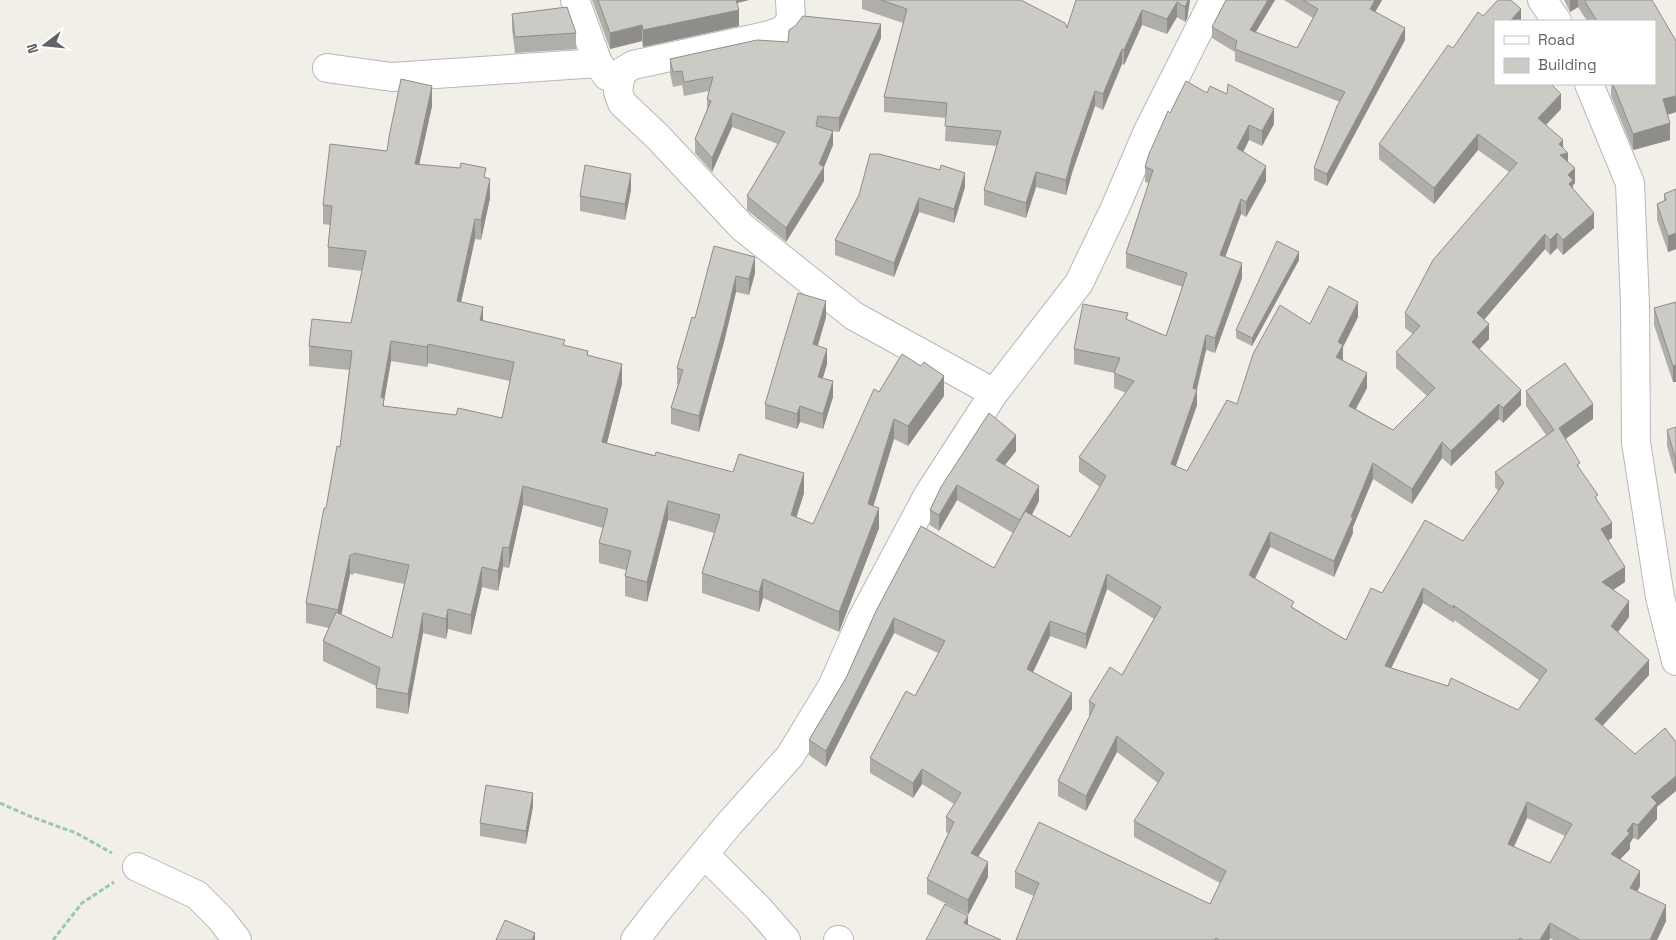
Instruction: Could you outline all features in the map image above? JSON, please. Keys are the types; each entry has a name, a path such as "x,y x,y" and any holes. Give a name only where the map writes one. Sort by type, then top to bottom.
{"street":[{"path":"575,0 598,63 618,92 622,103 658,137 750,232 854,316 994,393"},
{"path":"618,92 623,71 633,65 770,35 783,30 791,20 790,0"},
{"path":"635,940 704,854 790,756 833,685 862,619 928,495 994,393 1079,283 1115,208 1148,131 1214,0"},
{"path":"1542,0 1556,20"},
{"path":"328,68 392,77 598,63"},
{"path":"1590,85 1630,183 1635,305 1636,442 1660,597 1676,661"},
{"path":"704,854 758,908 786,940"},
{"path":"137,867 196,895 220,918 237,940"}],"path":[{"path":"0,804 76,833 137,867 82,903 53,940"}],"building":[{"path":"598,0 736,0 739,10 643,30 642,25 610,33"},
{"path":"881,0 1021,0 1065,23 1067,28 1076,0 1188,0 1185,7 1177,2 1167,19 1142,10 1124,50 1122,49 1103,94 1095,91 1066,180 1036,172 1026,203 984,190 1001,131 945,126 947,103 884,97 907,9"},
{"path":"1226,0 1268,0 1250,30 1297,48 1318,9 1303,0 1375,0 1370,9 1405,28 1327,174 1314,168 1337,106 1345,92 1235,49 1237,41 1212,27"},
{"path":"1498,0 1511,0 1521,9 1511,20 1494,20 1494,85 1552,85 1561,94 1538,118 1563,140 1559,144 1568,153 1560,155 1575,168 1568,175 1573,180 1569,184 1594,213 1563,240 1557,233 1550,240 1545,234 1477,313 1489,324 1472,342 1521,390 1503,408 1499,404 1451,451 1442,442 1412,489 1373,463 1351,517 1353,518 1334,561 1270,532 1249,575 1294,602 1291,607 1346,640 1371,588 1382,593 1425,520 1463,541 1504,483 1495,472 1554,430 1526,391 1565,363 1593,404 1559,428 1580,463 1577,465 1598,495 1595,497 1612,523 1601,529 1625,567 1602,582 1629,601 1611,626 1649,660 1595,719 1635,754 1665,728 1676,742 1676,776 1651,797 1657,803 1638,825 1633,823 1627,831 1630,833 1611,854 1640,871 1630,888 1666,905 1650,940 1580,940 1550,923 1540,940 1523,940 1520,938 1519,940 1219,940 1216,938 1215,940 1016,940 1039,883 1015,872 1039,822 1210,904 1226,871 1134,821 1164,773 1117,736 1086,796 1058,781 1095,705 1089,701 1110,667 1122,675 1161,607 1107,574 1086,634 1050,621 1027,669 1072,693 971,853 988,862 968,900 927,879 954,822 946,817 961,793 922,769 913,783 870,758 906,691 915,696 945,641 894,618 826,751 809,740 846,678 876,611 921,526 994,568 1025,511 1070,537 1106,476 1079,457 1134,381 1114,373 1120,358 1074,349 1083,304 1128,313 1126,319 1166,336 1187,273 1126,253 1153,170 1145,167 1149,154 1168,111 1170,113 1186,81 1207,93 1210,86 1227,94 1228,84 1274,109 1262,131 1249,125 1237,148 1266,166 1246,202 1241,199 1220,255 1242,263 1215,338 1206,335 1193,388 1197,390 1171,464 1187,471 1227,400 1237,404 1253,354 1280,305 1310,324 1329,286 1358,302 1338,342 1343,345 1336,357 1367,373 1349,406 1393,430 1435,388 1396,352 1420,326 1405,313 1433,260 1517,163 1478,134 1434,188 1379,144 1448,45 1453,48 1478,12 1483,16","holes":["1423,588 1454,608 1453,605 1547,670 1518,710 1451,678 1448,686 1385,666","1527,802 1572,824 1550,863 1508,844"]},
{"path":"1584,0 1652,0 1676,41 1676,96 1663,99 1670,123 1633,134 1613,85 1656,85 1656,20 1596,20"},
{"path":"567,7 576,33 515,37 512,14"},
{"path":"803,16 881,24 839,118 818,116 816,126 833,131 819,164 824,167 786,228 747,196 785,132 732,113 712,158 695,139 711,101 707,99 713,77 684,82 682,71 673,72 670,59 757,40 788,42 789,30"},
{"path":"401,79 432,86 415,164 460,168 461,163 486,168 484,177 490,179 481,220 475,219 457,301 483,307 480,320 565,340 563,345 588,351 587,355 622,364 602,442 655,456 656,452 733,472 739,454 804,473 791,515 813,524 874,389 879,392 902,354 921,366 924,362 944,376 908,426 894,419 868,504 879,508 839,612 763,579 759,592 702,573 720,515 668,501 647,582 625,576 631,551 599,543 608,509 523,486 509,548 503,547 498,571 482,567 471,615 448,609 446,619 423,613 408,694 376,688 380,668 323,641 336,612 392,638 409,565 354,553 350,555 338,610 306,603 337,446 340,447 352,351 309,346 312,319 351,323 366,251 328,247 332,206 323,205 330,144 387,151","holes":["391,341 427,347 428,344 514,362 502,418 458,408 456,415 383,406 384,398 381,397"]},
{"path":"870,154 879,154 940,170 941,165 965,173 954,209 919,198 894,263 835,240 859,195"},
{"path":"585,165 631,174 625,204 580,196"},
{"path":"1676,189 1676,233 1668,236 1657,204 1666,200 1664,194"},
{"path":"1277,241 1299,252 1252,338 1236,330"},
{"path":"714,246 755,257 749,279 736,276 699,416 671,408 683,370 677,368 692,317 695,318"},
{"path":"798,293 826,301 813,344 827,349 818,377 833,381 823,414 800,406 797,414 765,404"},
{"path":"1676,302 1676,365 1673,366 1654,308"},
{"path":"989,413 1016,435 996,460 1039,486 1020,520 957,485 939,515 930,510 941,487"},
{"path":"1676,427 1676,457 1675,457 1667,430"},
{"path":"486,785 533,793 526,831 480,823"},
{"path":"945,904 968,916 964,923 1001,940 926,940"},
{"path":"505,920 535,933 532,940 496,940"}]}
